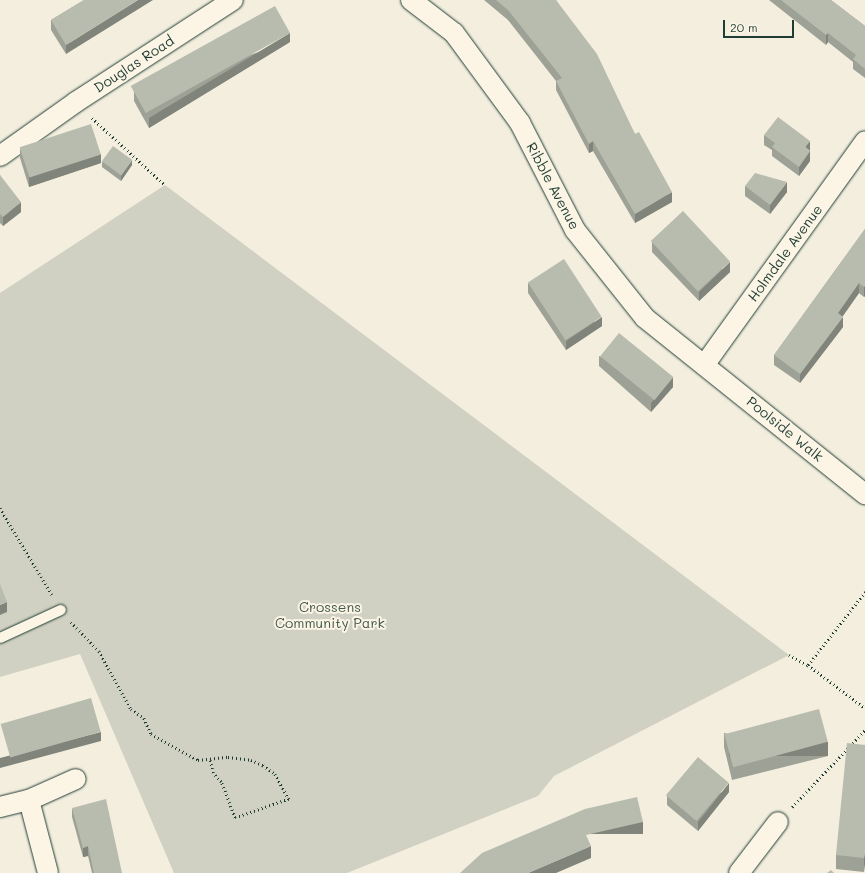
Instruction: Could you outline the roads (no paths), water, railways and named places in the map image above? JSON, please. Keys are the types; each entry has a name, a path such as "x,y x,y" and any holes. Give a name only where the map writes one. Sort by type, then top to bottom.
{"street":[{"name":"Douglas Road","path":"0,156 76,102 233,0"},
{"name":"Ribble Avenue","path":"411,0 454,33 520,123 575,230 645,318 706,364"},
{"name":"Holmdale Avenue","path":"706,364 865,142"},
{"name":"Poolside Walk","path":"706,364 865,494"},
{"path":"0,807 29,800 76,779"},
{"path":"29,800 48,873"},
{"path":"739,873 778,822"}],"lane":[{"path":"0,638 61,610"}],"park label":[{"name":"Crossens Community Park","path":"330,616"}]}
